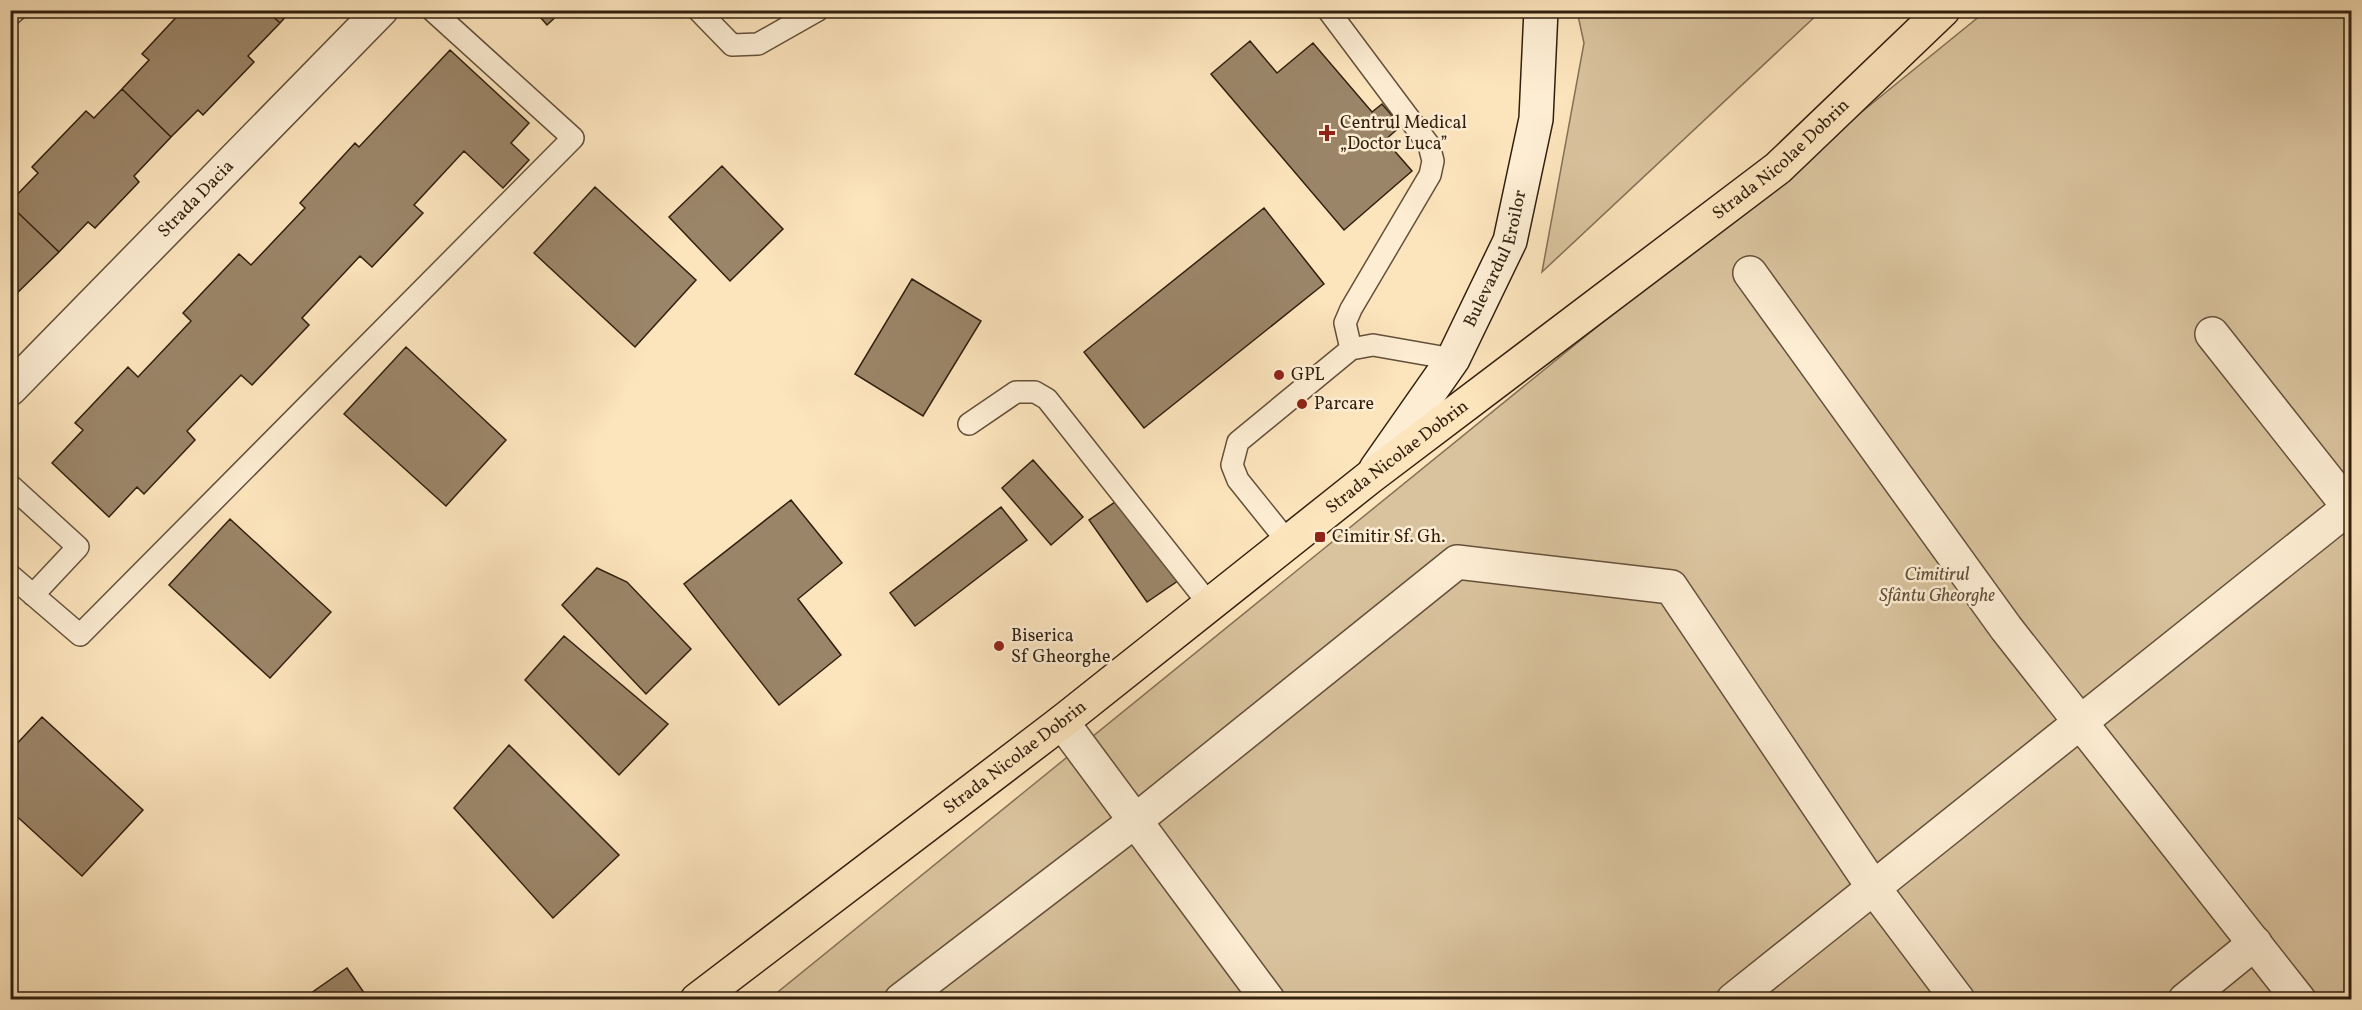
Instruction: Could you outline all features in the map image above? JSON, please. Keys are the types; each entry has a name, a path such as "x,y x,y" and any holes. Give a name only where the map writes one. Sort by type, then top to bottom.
{"main road":[{"name":"Strada Nicolae Dobrin","path":"698,999 1062,722 1370,477 1778,168 1942,10"}],"street":[{"name":"Strada Dacia","path":"10,389 381,10"},
{"name":"Bulevardul Eroilor","path":"1370,477 1454,359 1510,240 1536,120 1540,10"},
{"path":"1750,273 2006,628 2299,999"},
{"path":"1733,999 2079,721 2351,508 2212,334"},
{"path":"901,999 1135,820 1457,562 1671,587 1874,887 1958,999"},
{"path":"1062,722 1268,999"},
{"path":"2185,999 2255,943"}],"lane":[{"path":"10,15 15,10"},
{"path":"10,575 80,635 573,138 432,10"},
{"path":"698,10 732,45 758,44 818,10"},
{"path":"1328,10 1429,145 1433,161 1430,175 1351,309 1345,323 1351,349"},
{"path":"1287,541 1238,480 1232,465 1238,442 1351,349 1373,345 1454,359"},
{"path":"969,424 1016,392 1035,392 1047,399 1209,604"},
{"path":"10,485 78,547 33,595"}],"green space":[{"path":"1577,11 1821,11 1542,272 1584,43"},
{"name":"Cimitirul Sfântu Gheorghe","path":"1986,11 2351,11 2351,999 768,1000"}],"building":[{"path":"183,10 266,10 280,23 248,56 254,62 203,115 198,110 171,137 122,89 149,60 142,54"},
{"path":"266,10 292,10 280,23"},
{"path":"534,10 563,10 547,25"},
{"name":"Centrul Medical „Doctor Luca”","path":"1250,41 1277,73 1313,43 1372,112 1382,104 1401,126 1385,140 1412,171 1344,230 1211,74"},
{"path":"450,50 529,123 511,143 529,160 503,188 464,151 414,205 423,213 372,267 360,256 302,318 309,325 252,385 241,375 187,431 195,440 144,494 137,487 109,517 52,463 83,430 75,423 128,367 138,377 191,321 183,313 239,254 251,265 305,208 300,203 355,143 359,147"},
{"path":"122,89 171,137 134,176 139,182 95,228 88,222 59,252 10,205 10,202 38,173 32,167 86,111 94,118"},
{"path":"722,166 783,229 730,281 669,217"},
{"path":"595,187 696,280 635,347 534,253"},
{"path":"10,205 59,252 10,300"},
{"path":"1264,208 1324,284 1144,428 1084,352"},
{"path":"912,279 981,321 923,416 855,374"},
{"path":"406,347 506,440 446,506 344,414"},
{"path":"1033,460 1083,517 1051,545 1002,488"},
{"path":"1128,493 1185,576 1147,602 1089,520"},
{"path":"791,500 842,563 798,599 841,655 779,705 684,584"},
{"path":"1001,507 1027,540 915,626 890,593"},
{"path":"230,519 331,612 270,678 169,585"},
{"path":"597,568 627,582 691,649 646,694 562,605"},
{"path":"564,636 668,724 619,775 525,680"},
{"path":"42,717 143,810 82,876 10,810 10,751"},
{"path":"509,745 619,855 553,918 454,808"},
{"path":"347,968 369,1000 301,1000"}],"place":[{"name":"Centrul Medical „Doctor Luca”","path":"1327,133"},
{"name":"GPL","path":"1279,375"},
{"name":"Parcare","path":"1302,404"},
{"name":"Cimitir Sf. Gh.","path":"1320,537"},
{"name":"Biserica Sf Gheorghe","path":"999,646"}]}
